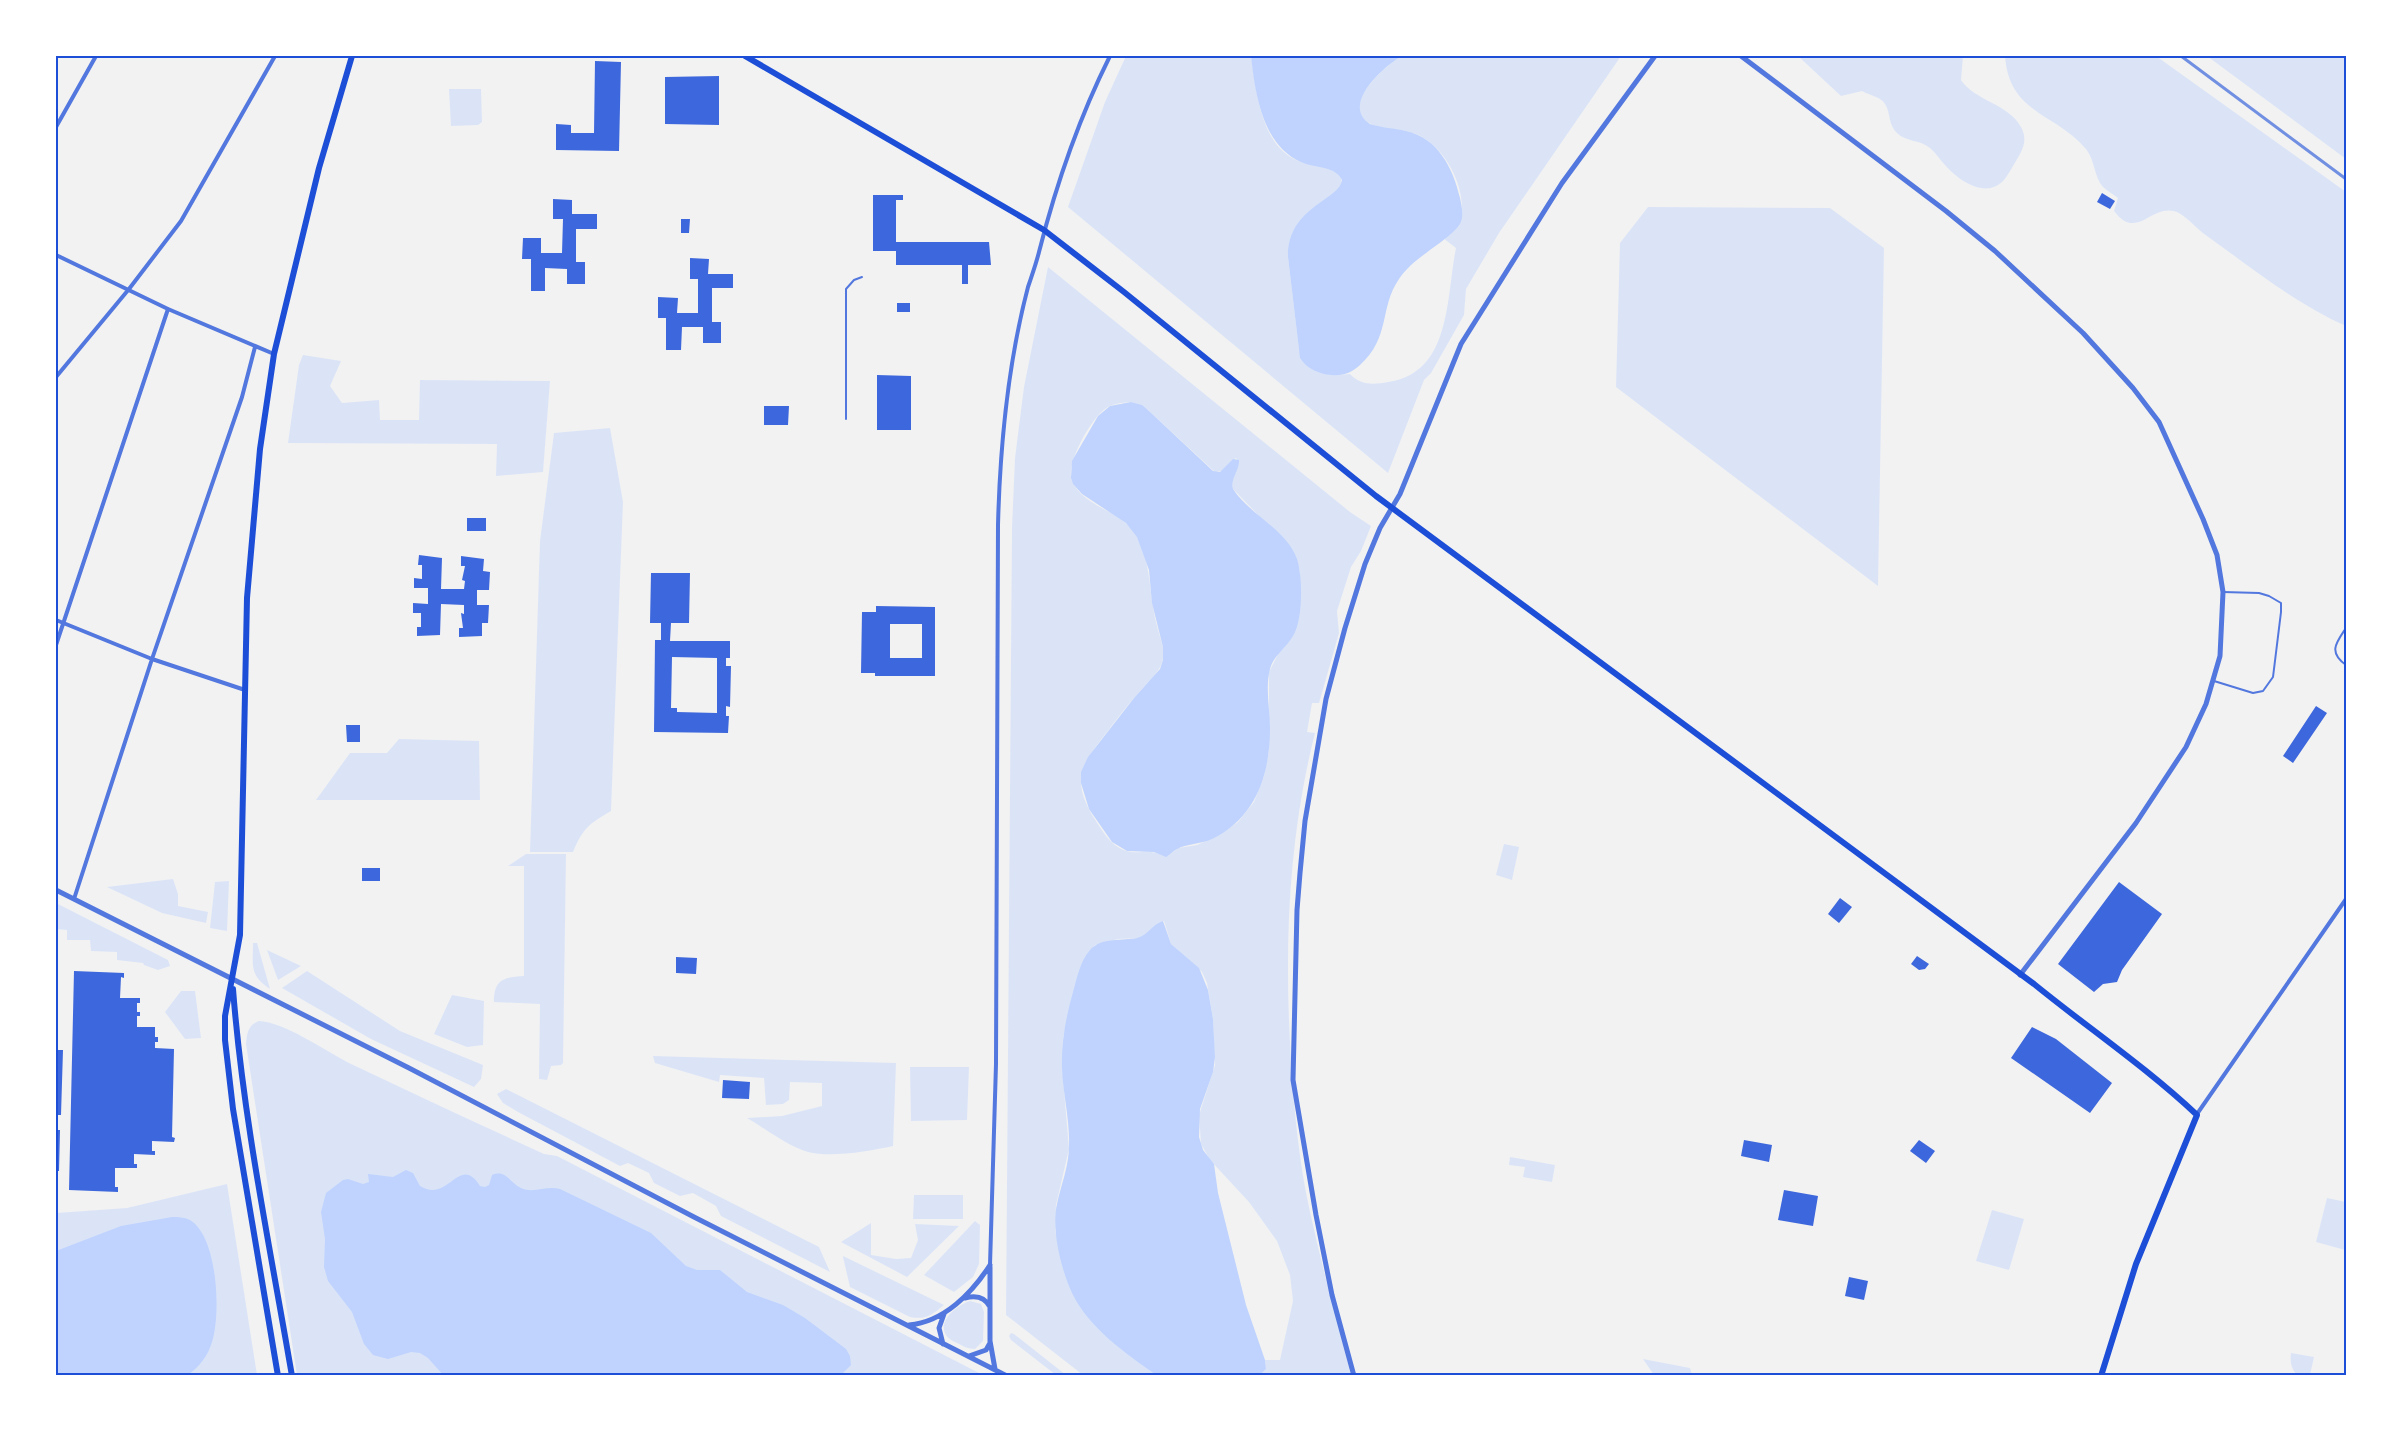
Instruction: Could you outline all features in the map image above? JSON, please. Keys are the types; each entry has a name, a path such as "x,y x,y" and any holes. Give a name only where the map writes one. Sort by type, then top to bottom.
{"main road":[{"path":"279,1376 228,1068 225,1016 240,935 247,598 260,449 274,354 319,168 352,56"},
{"path":"745,56 1044,230 1488,581 1691,729 2020,975 2166,1086 2197,1115 2136,1264 2101,1376"},
{"path":"232,979 237,1039 250,1130 292,1376"}],"street":[{"path":"56,127 96,56"},
{"path":"56,377 129,289 181,221 275,56"},
{"path":"995,1369 990,1341 990,1265 996,1064 997,590 1000,459 1008,392 1024,311 1044,230 1096,82 1110,56"},
{"path":"1354,1376 1332,1295 1293,1080 1297,910 1305,821 1326,699 1365,564 1380,528 1393,508 1461,344 1562,183 1655,56"},
{"path":"1741,56 1970,230 2084,333 2159,422 2172,447 2217,555 2223,592 2220,656 2214,681 2186,747 2136,823 2020,975"},
{"path":"56,255 168,309 274,354"},
{"path":"56,645 168,309"},
{"path":"74,900 152,659 242,397 255,347"},
{"path":"56,620 152,659 245,690"},
{"path":"56,890 1007,1376"},
{"path":"2197,1115 2346,899"},
{"path":"907,1325 935,1319 975,1288 990,1265"},
{"path":"964,1298 972,1296 981,1298 988,1302 991,1309"},
{"path":"943,1344 939,1328 947,1310"},
{"path":"968,1356 986,1350 990,1341"}],"lane":[{"path":"846,419 846,289 854,280 862,277"},
{"path":"2214,681 2253,693 2263,691 2273,676 2280,621 2281,603 2269,596 2223,592"},
{"path":"2346,628 2337,641 2335,651 2338,659 2346,665"}],"shaded area":[{"path":"1126,56 1251,56 1262,113 1274,140 1294,159 1331,170 1341,177 1340,189 1304,217 1292,234 1289,245 1288,257 1302,358 1306,364 1318,372 1333,375 1350,374 1362,382 1372,384 1409,376 1424,364 1435,348 1447,309 1456,248 1443,238 1459,226 1462,208 1458,185 1440,152 1421,136 1380,127 1365,120 1360,112 1363,94 1378,75 1402,56 1621,56 1499,233 1466,289 1464,315 1431,373 1424,380 1388,473 1068,207 1105,102"},
{"path":"1798,56 1963,56 1961,80 1975,93 2016,119 2024,136 2023,148 2004,180 1997,186 1981,188 1973,186 1951,171 1926,145 1897,133 1892,126 1887,108 1881,100 1862,91 1841,96"},
{"path":"2005,56 2156,56 2346,192 2346,326 2275,285 2179,213 2169,210 2138,222 2130,223 2123,220 2114,211 2118,198 2100,183 2086,149 2061,127 2036,111 2015,90 2008,75"},
{"path":"2207,56 2346,56 2346,159"},
{"path":"449,89 481,89 482,122 478,125 451,126"},
{"path":"1648,207 1830,208 1884,248 1878,586 1616,387 1620,243"},
{"path":"1048,267 1350,512 1371,526 1361,551 1351,567 1337,611 1339,633 1319,703 1312,703 1307,732 1315,733 1299,813 1288,936 1291,1059 1300,1155 1315,1233 1351,1375 1238,1375 1261,1374 1266,1369 1265,1360 1280,1360 1293,1301 1290,1275 1277,1241 1249,1202 1210,1160 1201,1144 1199,1115 1215,1065 1213,1019 1207,983 1202,972 1171,944 1164,921 1139,938 1118,939 1095,945 1080,970 1063,1038 1062,1066 1069,1149 1056,1205 1055,1231 1069,1285 1121,1349 1156,1375 1083,1375 1006,1315 1012,528 1015,458 1024,387","holes":["1131,402 1141,405 1215,472 1222,471 1236,458 1239,464 1232,481 1233,489 1293,551 1300,571 1300,589 1277,656 1269,672 1269,751 1264,776 1254,802 1238,822 1217,836 1197,845 1178,848 1168,856 1153,852 1126,851 1115,845 1088,807 1081,784 1085,764 1091,754 1124,710 1155,675 1164,653 1154,612 1146,562 1137,536 1122,520 1085,497 1072,481 1071,473 1072,464 1081,442 1099,414 1117,404"]},
{"path":"303,355 341,361 330,386 342,403 379,400 380,420 419,420 420,380 550,381 543,472 496,476 497,444 288,443 299,365"},
{"path":"610,428 623,502 611,811 588,827 573,852 530,852 540,541 554,433"},
{"path":"399,739 479,741 480,800 316,800 350,753 387,753"},
{"path":"1504,844 1519,847 1512,880 1496,875"},
{"path":"526,854 566,854 563,1063 551,1066 547,1080 539,1079 540,1004 494,1002 498,984 511,977 524,976 524,866 508,866"},
{"path":"173,879 178,894 178,906 208,912 206,923 162,913 107,887"},
{"path":"229,881 227,931 210,928 215,882"},
{"path":"56,903 168,960 170,966 158,970 143,963 117,960 117,952 91,951 90,940 67,940 67,930 56,929"},
{"path":"253,943 257,943 270,989 255,974"},
{"path":"267,950 301,966 278,980"},
{"path":"307,971 400,1031 483,1065 481,1079 474,1087 371,1039 282,988"},
{"path":"181,991 195,991 201,1038 185,1039 165,1012"},
{"path":"452,995 484,1001 483,1045 467,1047 434,1034"},
{"path":"259,1021 280,1026 398,1086 544,1154 557,1156 983,1375 297,1375 246,1044 249,1030"},
{"path":"653,1056 896,1063 893,1146 839,1154 817,1154 800,1149 784,1142 747,1118 782,1116 822,1106 822,1083 790,1082 789,1100 783,1104 766,1105 764,1078 720,1075 719,1082 655,1063"},
{"path":"910,1067 969,1067 967,1120 911,1121"},
{"path":"506,1089 819,1247 830,1272 721,1216 716,1206 693,1193 680,1196 654,1183 649,1173 628,1163 620,1166 518,1112 503,1103 497,1094"},
{"path":"1510,1157 1555,1165 1552,1182 1523,1177 1525,1167 1509,1165"},
{"path":"227,1184 257,1375 56,1376 56,1213 127,1208"},
{"path":"914,1195 963,1195 963,1219 913,1219"},
{"path":"2327,1198 2346,1202 2345,1250 2316,1242"},
{"path":"1992,1210 2024,1219 2009,1270 1976,1261"},
{"path":"975,1221 980,1225 979,1264 973,1277 954,1292 924,1275"},
{"path":"871,1223 871,1255 896,1259 911,1258 918,1240 915,1224 959,1226 907,1277 841,1242"},
{"path":"843,1256 944,1305 929,1316 910,1317 850,1287"},
{"path":"970,1301 981,1304 984,1312 983,1341 975,1349 949,1338 944,1326 956,1308"},
{"path":"1011,1333 1066,1375 1056,1375 1011,1340 1009,1336"},
{"path":"2291,1353 2314,1357 2310,1375 2297,1375 2291,1365"},
{"path":"1643,1359 1690,1368 1692,1375 1654,1375"}],"water":[{"path":"1251,56 1402,56 1385,68 1368,87 1362,97 1360,107 1362,116 1370,124 1406,131 1427,140 1448,165 1457,187 1462,210 1460,225 1405,271 1393,290 1376,344 1360,365 1347,373 1331,375 1318,372 1306,365 1300,358 1288,257 1290,240 1296,227 1304,216 1339,187 1342,180 1335,172 1301,162 1277,143 1269,130 1258,101"},
{"path":"1131,402 1142,405 1213,471 1220,472 1233,459 1239,460 1233,489 1292,548 1300,576 1299,620 1293,636 1274,660 1270,669 1269,746 1258,793 1240,819 1227,830 1208,841 1181,847 1166,857 1154,852 1127,851 1112,842 1089,809 1081,783 1081,772 1088,757 1160,669 1163,660 1163,647 1152,603 1149,570 1137,537 1126,523 1082,494 1071,478 1072,461 1098,416 1110,406"},
{"path":"1163,921 1171,944 1199,968 1208,990 1213,1019 1215,1057 1213,1072 1200,1109 1199,1137 1203,1150 1214,1164 1218,1193 1246,1305 1265,1360 1266,1369 1261,1374 1156,1375 1109,1339 1079,1306 1064,1272 1058,1249 1055,1214 1069,1153 1062,1049 1068,1011 1079,970 1090,950 1100,943 1141,937"},
{"path":"406,1170 413,1173 420,1186 430,1190 439,1189 459,1176 466,1175 473,1177 480,1186 485,1187 489,1185 492,1175 497,1174 504,1175 526,1190 560,1189 651,1233 686,1266 697,1270 720,1270 747,1292 783,1305 805,1318 846,1349 851,1365 840,1376 444,1376 428,1358 420,1353 411,1352 388,1359 373,1355 364,1344 352,1312 328,1281 324,1267 325,1239 321,1212 326,1193 343,1180 348,1179 363,1184 369,1182 368,1174 393,1177"},
{"path":"172,1217 188,1219 199,1229 207,1242 212,1259 216,1296 215,1329 203,1361 188,1375 56,1375 56,1251 121,1226"}],"building":[{"path":"595,61 621,62 619,151 556,150 556,124 571,125 571,133 594,133"},
{"path":"719,76 719,125 665,124 665,77"},
{"path":"2102,193 2115,201 2110,209 2097,202"},
{"path":"873,195 903,195 903,200 896,200 896,242 989,242 991,265 968,265 968,284 962,284 962,265 896,265 896,251 873,251"},
{"path":"553,199 572,200 572,214 597,214 597,229 576,229 576,262 585,262 585,284 567,284 567,269 545,268 545,291 531,291 531,259 522,259 523,238 541,238 541,253 562,253 563,219 553,219"},
{"path":"681,219 690,219 689,233 681,233"},
{"path":"690,258 709,259 708,274 733,274 733,288 712,288 712,322 721,322 721,343 703,343 703,327 682,327 681,350 666,350 666,318 658,318 658,297 678,298 677,313 698,313 698,279 690,279"},
{"path":"897,303 910,303 910,312 897,312"},
{"path":"877,375 911,376 911,430 877,430"},
{"path":"764,406 789,406 788,425 764,425"},
{"path":"467,518 486,518 486,531 467,531"},
{"path":"419,555 442,558 441,589 464,589 465,581 462,580 465,566 461,566 461,556 484,559 483,571 490,572 489,590 477,590 477,605 489,605 488,623 482,623 482,636 459,637 459,628 463,628 461,613 464,614 464,605 441,604 440,635 417,636 417,627 421,627 421,613 413,613 413,603 428,604 428,588 414,588 414,578 422,579 422,565 418,565"},
{"path":"651,573 690,573 689,623 671,623 670,641 730,641 730,658 726,658 726,666 731,666 730,707 726,706 726,716 729,716 728,733 654,732 655,640 661,640 661,623 650,623","holes":["672,657 717,658 717,713 677,712 677,708 671,708"]},
{"path":"876,606 935,607 935,676 875,676 875,673 861,673 862,612 876,612","holes":["890,624 922,624 922,658 890,658"]},
{"path":"2316,706 2327,713 2293,763 2283,756"},
{"path":"346,725 360,725 360,742 347,742"},
{"path":"362,868 380,868 380,881 362,881"},
{"path":"2119,882 2162,914 2122,970 2117,982 2103,984 2094,992 2058,964"},
{"path":"1840,898 1852,907 1839,923 1828,914"},
{"path":"1917,956 1929,964 1925,969 1919,970 1911,964"},
{"path":"676,957 697,958 696,974 676,973"},
{"path":"74,971 124,973 124,978 121,977 120,998 140,998 140,1003 137,1003 137,1012 140,1012 140,1016 137,1016 137,1027 155,1027 155,1037 158,1037 158,1042 155,1042 155,1048 174,1049 172,1137 175,1138 174,1142 152,1141 152,1151 155,1151 155,1155 134,1154 134,1164 137,1164 137,1168 115,1168 115,1187 118,1187 118,1192 69,1190"},
{"path":"2032,1027 2056,1039 2112,1083 2090,1113 2011,1058"},
{"path":"57,1050 63,1050 61,1115 56,1115"},
{"path":"723,1080 750,1082 749,1099 722,1098"},
{"path":"56,1130 60,1130 59,1171 56,1171"},
{"path":"1744,1140 1772,1145 1769,1162 1741,1156"},
{"path":"1919,1140 1935,1151 1926,1163 1910,1151"},
{"path":"1784,1190 1818,1196 1813,1226 1778,1220"},
{"path":"1849,1277 1868,1281 1864,1300 1845,1296"}],"railway":[{"path":"2181,56 2346,179"}]}
